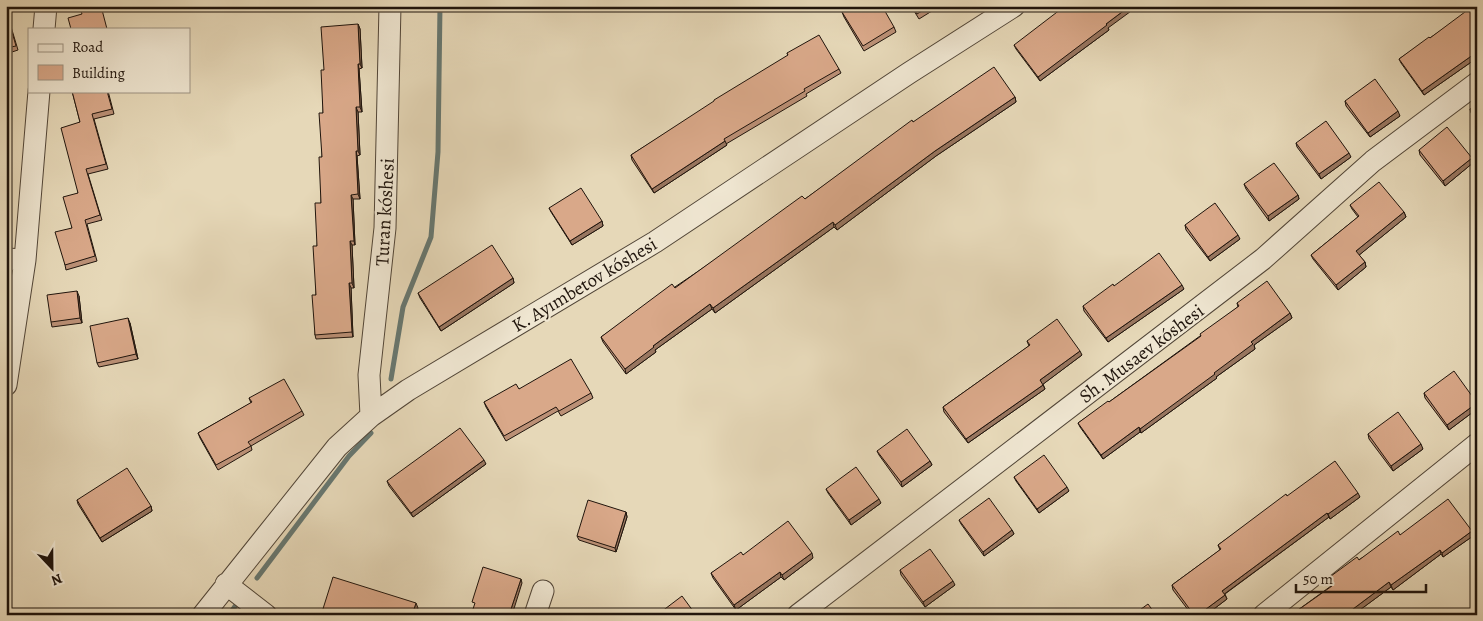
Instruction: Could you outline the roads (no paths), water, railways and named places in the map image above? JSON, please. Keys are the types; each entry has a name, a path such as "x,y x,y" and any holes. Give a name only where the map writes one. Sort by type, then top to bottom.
{"street":[{"path":"44,28 46,6"},
{"name":"Turan kóshesi","path":"371,416 369,375 385,228 390,6"},
{"name":"K. Ayımbetov kóshesi","path":"203,615 337,447 371,416 408,390 655,242 909,73 1014,6"},
{"name":"Sh. Musaev kóshesi","path":"798,615 1263,259 1374,160 1477,84"},
{"path":"6,386 16,260 39,92"},
{"path":"1264,615 1477,444"},
{"path":"226,584 266,615"},
{"path":"535,615 543,591"}],"waterway":[{"path":"391,379 403,307 431,237 438,152 440,6"},
{"path":"257,578 349,456 371,433"},
{"path":"229,615 236,605"}]}
